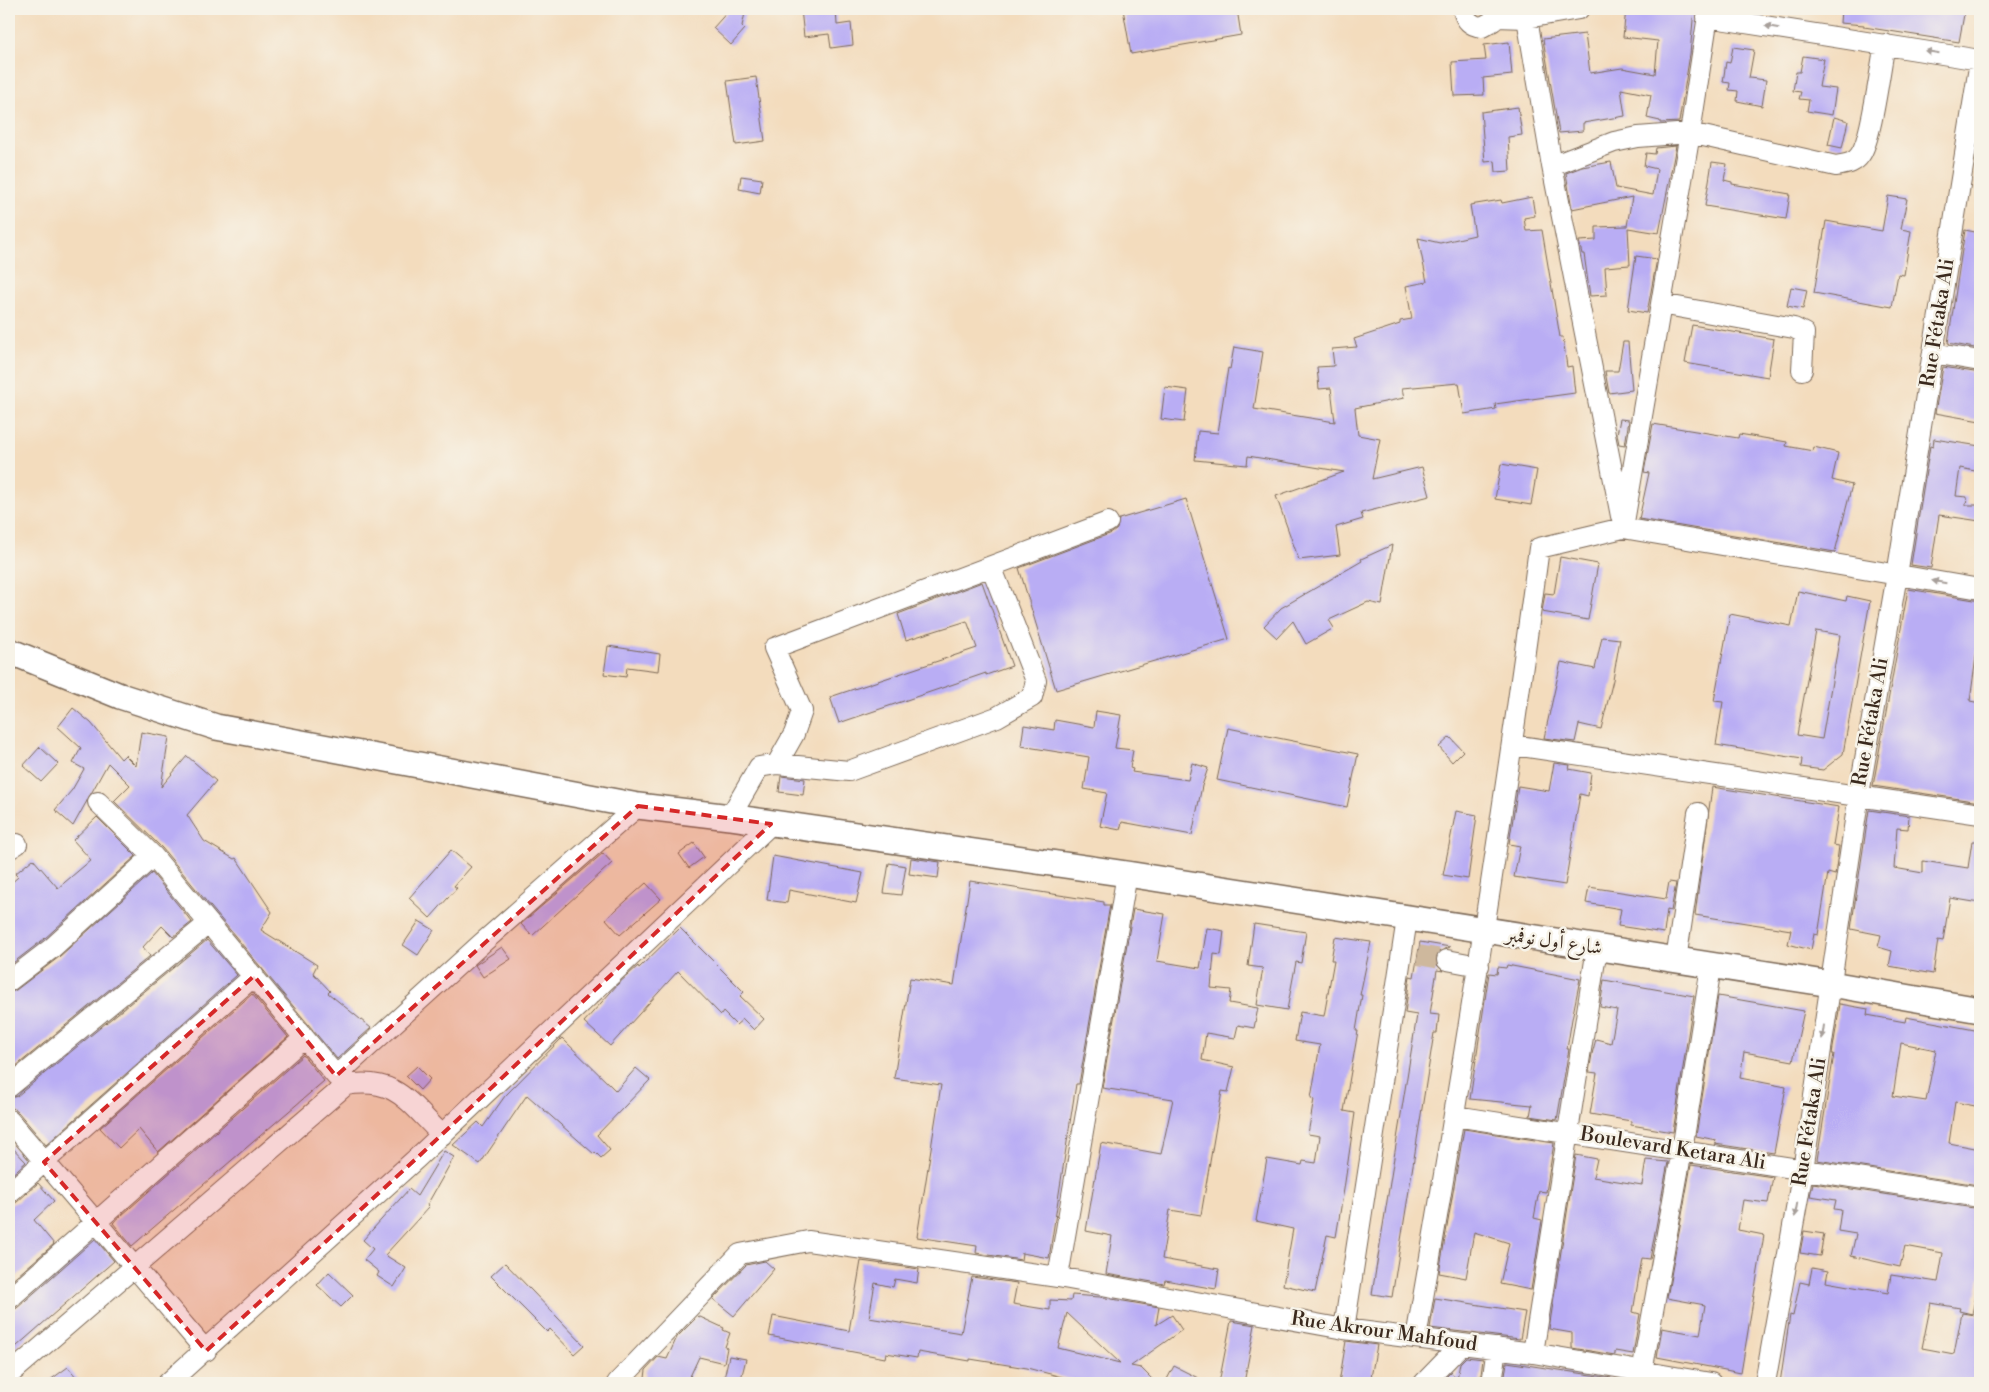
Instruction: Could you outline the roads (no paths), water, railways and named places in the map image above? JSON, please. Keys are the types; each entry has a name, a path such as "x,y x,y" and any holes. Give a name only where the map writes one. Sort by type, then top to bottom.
{"main road":[{"name":"شارع أول نوفمبر","path":"9,651 120,696 216,727 638,806 730,817 1127,874 1484,932 1830,984 1980,1010"}],"street":[{"path":"1463,9 1467,20 1476,26 1488,25 1496,13 1527,18 1579,9"},
{"path":"1623,528 1690,133 1708,13 1980,61"},
{"path":"1527,18 1552,166 1623,528"},
{"path":"1552,166 1614,142 1638,137 1690,133 1836,166 1851,164 1860,155 1868,137 1885,44"},
{"name":"Rue Fétaka Ali","path":"1765,1383 1803,1170 1859,794 1897,575 1980,61"},
{"path":"1661,304 1794,328 1804,333 1802,370"},
{"path":"1933,353 1980,361"},
{"path":"777,764 794,734 802,710 774,648 1108,522"},
{"path":"1416,1338 1479,966 1513,745 1539,548 1623,528 1980,589"},
{"path":"730,817 759,767 777,764 849,771 997,718 1032,697 1036,681 991,566"},
{"path":"1513,745 1859,794 1980,814"},
{"path":"98,802 153,856 341,1081 385,1085 402,1095 442,1135"},
{"path":"9,1375 134,1267 341,1081 481,944 638,806"},
{"path":"1676,960 1698,813"},
{"path":"168,1383 206,1351 442,1135 771,824"},
{"path":"9,981 52,948 153,856"},
{"path":"1058,1277 1127,874"},
{"path":"1344,1329 1410,953 1407,919"},
{"path":"9,1087 209,923"},
{"path":"1533,1352 1597,948"},
{"path":"1448,960 1479,966"},
{"path":"1642,1372 1682,1150 1711,967"},
{"path":"9,1193 254,976"},
{"path":"9,1299 304,1038"},
{"name":"Boulevard Ketara Ali","path":"1455,1116 1980,1197"},
{"path":"9,1120 206,1351"},
{"name":"Rue Akrour Mahfoud","path":"617,1383 740,1254 808,1241 1058,1277 1344,1329 1533,1352 1711,1383"},
{"path":"1424,1383 1462,1344"},
{"path":"1492,1383 1497,1348"}],"tunnel":[{"path":"1418,955 1447,960"}]}
